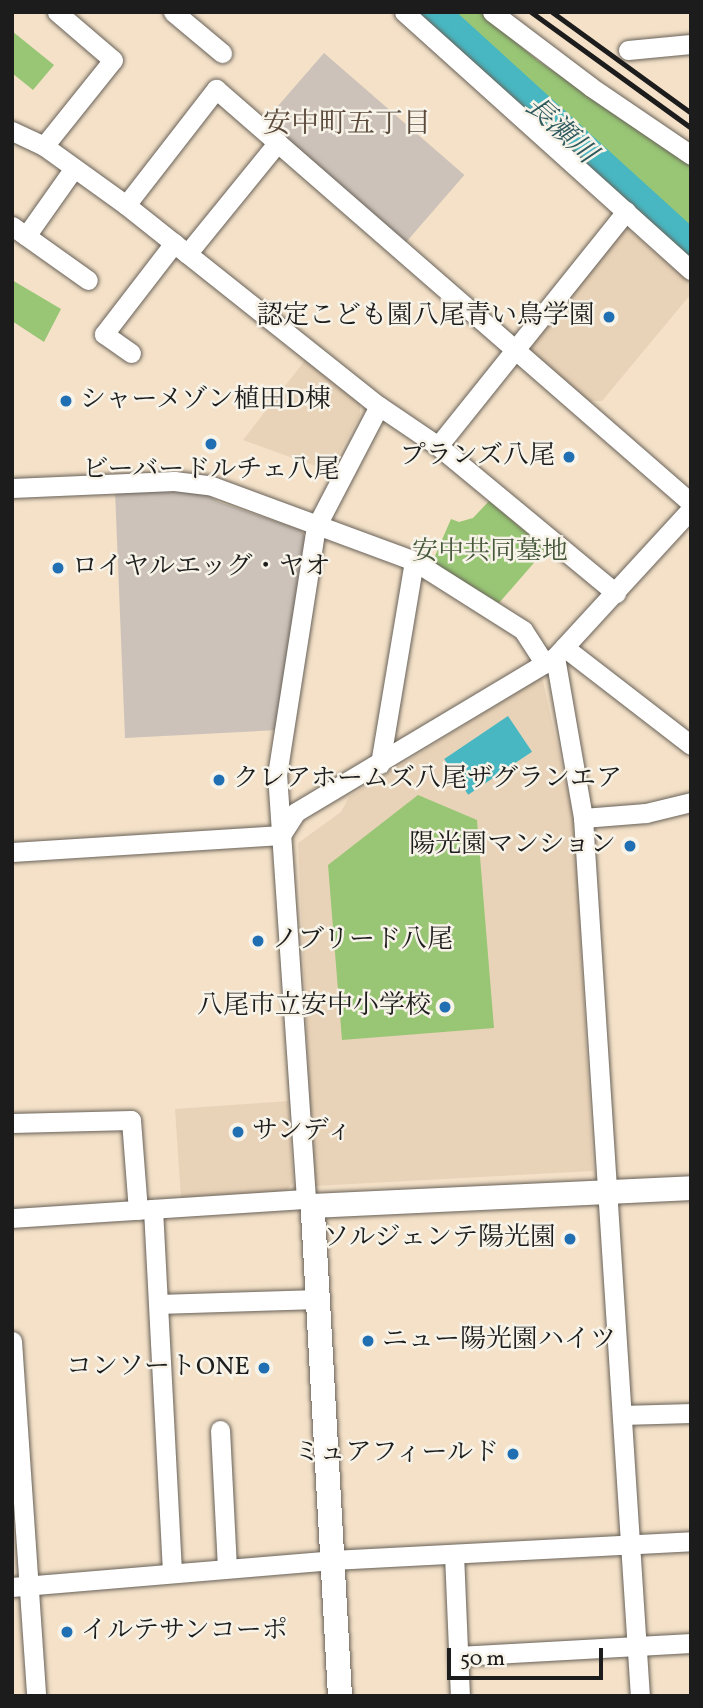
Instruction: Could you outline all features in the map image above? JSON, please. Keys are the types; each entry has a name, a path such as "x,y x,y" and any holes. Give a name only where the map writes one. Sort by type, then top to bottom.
{"street":[{"path":"44,146 113,60 57,12"},
{"path":"173,12 222,53"},
{"path":"404,12 691,270"},
{"path":"492,12 591,87 691,155"},
{"path":"628,50 691,44"},
{"path":"126,205 216,89 691,503"},
{"path":"12,131 44,146 126,205 379,406 438,446 616,593"},
{"path":"131,353 104,334 278,142"},
{"path":"74,168 19,231 88,280"},
{"path":"438,446 513,348 626,211"},
{"path":"340,1696 317,1299 277,775 316,527 379,406"},
{"path":"12,488 174,481 209,485 316,527 415,561 523,630 555,656 691,745"},
{"path":"281,835 296,812 380,764 555,656 691,509"},
{"path":"380,764 415,561"},
{"path":"555,656 583,818 640,1696"},
{"path":"583,818 646,813 691,802"},
{"path":"12,852 281,835"},
{"path":"12,1123 131,1120 159,1304 172,1573"},
{"path":"12,1218 691,1188"},
{"path":"159,1304 317,1299"},
{"path":"12,1341 21,1586 36,1696"},
{"path":"622,1415 691,1413"},
{"path":"220,1430 227,1569"},
{"path":"21,1586 332,1560 691,1541"},
{"path":"454,1554 460,1696"},
{"path":"458,1656 691,1643"}],"shaded area":[{"path":"324,53 464,175 403,246 262,124"},
{"name":"認定こども園八尾青い鳥学園","path":"617,229 628,229 689,282 691,294 602,401 588,401 528,349 528,339"},
{"path":"306,359 360,400 360,415 329,471 243,440"},
{"path":"198,489 219,502 301,530 305,537 278,730 125,738 115,491"},
{"name":"八尾市立安中小学校","path":"542,677 574,819 593,1171 314,1186 298,843 341,812 349,797"},
{"path":"288,1101 293,1183 286,1191 181,1198 175,1109"}],"green space":[{"path":"439,12 480,12 537,60 691,163 691,241"},
{"path":"12,31 54,65 33,90 12,73"},
{"path":"12,280 61,309 44,342 12,321"},
{"name":"安中共同墓地","path":"489,501 546,549 499,603 432,563 451,519 459,522 473,518"},
{"path":"418,795 477,820 494,1028 342,1040 328,865"}],"water":[{"path":"508,716 532,752 468,795 444,759"}],"waterway":[{"name":"長瀬川","path":"429,12 691,250"}],"railway":[{"path":"531,12 691,128"},
{"path":"552,12 691,113"}],"place":[{"name":"認定こども園八尾青い鳥学園","path":"609,317"},
{"name":"シャーメゾン植田D棟","path":"66,401"},
{"name":"ビーバードルチェ八尾","path":"211,444"},
{"name":"プランズ八尾","path":"569,457"},
{"name":"ロイヤルエッグ・ヤオ","path":"58,568"},
{"name":"クレアホームズ八尾ザグランエア","path":"219,780"},
{"name":"陽光園マンション","path":"630,846"},
{"name":"ノブリード八尾","path":"258,941"},
{"name":"八尾市立安中小学校","path":"445,1007"},
{"name":"サンディ","path":"238,1132"},
{"name":"ソルジェンテ陽光園","path":"570,1239"},
{"name":"ニュー陽光園ハイツ","path":"368,1341"},
{"name":"コンソートONE","path":"264,1368"},
{"name":"ミュアフィールド","path":"513,1454"},
{"name":"イルテサンコーポ","path":"67,1632"}],"district":[{"name":"安中町五丁目","path":"347,125"}]}
